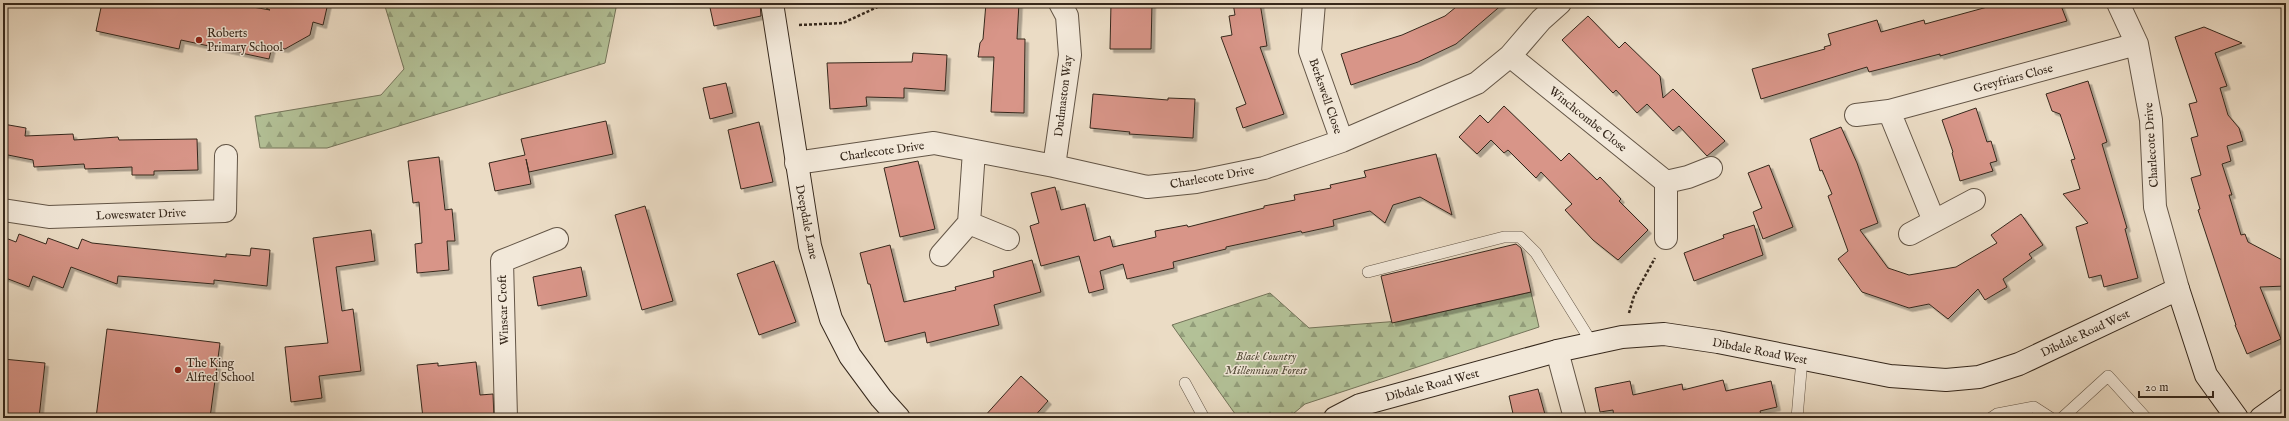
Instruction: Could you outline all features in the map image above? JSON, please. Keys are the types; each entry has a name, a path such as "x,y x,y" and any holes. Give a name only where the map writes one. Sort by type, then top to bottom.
{"street":[{"name":"Dudmaston Way","path":"1054,166 1070,55 1067,16 1060,3"},
{"name":"Berkswell Close","path":"1314,3 1310,51 1342,141"},
{"name":"Charlecote Drive","path":"796,162 934,143 1054,166 1147,187 1196,182 1264,168 1342,141 1477,83 1510,56 1540,20 1560,3"},
{"name":"Charlecote Drive","path":"2118,3 2137,44 2151,120 2155,207 2178,289 2206,375 2238,418"},
{"name":"Deepdale Lane","path":"774,13 810,246 831,319 850,356 881,398 899,418"},
{"name":"Greyfriars Close","path":"1856,115 1889,111 2137,44"},
{"name":"Winchcombe Close","path":"1510,56 1666,182"},
{"path":"1889,111 1934,221"},
{"path":"941,255 969,223 974,150"},
{"name":"Loweswater Drive","path":"3,210 49,217 225,211 226,156"},
{"path":"1666,238 1666,182 1688,178 1711,168"},
{"path":"1910,234 1974,200"},
{"path":"969,223 1008,240"},
{"name":"Winscar Croft","path":"506,418 502,261 557,239"},
{"name":"Dibdale Road West","path":"1335,418 1360,405 1558,351 1622,337 1664,334 1718,342 1890,376 1946,380 1979,378 2019,364 2178,289"},
{"path":"1558,351 1575,418"},
{"path":"2261,418 2286,400"}],"lane":[{"path":"1368,272 1504,237 1520,237 1536,252 1592,343"},
{"path":"1797,418 1802,359"},
{"path":"2062,418 2108,376 2146,418"},
{"path":"1185,383 1204,418"},
{"path":"1991,418 1997,414 2034,407 2052,418"}],"path":[{"path":"774,13 792,26 843,23 886,3"},
{"path":"1622,337 1634,296 1666,238"}],"green space":[{"path":"384,3 617,3 605,63 327,148 260,148 255,116 381,95 404,69"},
{"name":"Black Country Millennium Forest","path":"1531,292 1539,327 1305,404 1288,418 1238,418 1172,325 1270,293 1309,328 1400,321"}],"building":[{"path":"102,3 230,3 270,10 266,8 267,3 328,3 323,25 313,22 310,35 285,49 272,47 269,59 181,40 179,49 96,31"},
{"path":"709,3 760,3 761,16 714,26"},
{"path":"986,3 1019,3 1017,39 1025,39 1024,113 991,112 994,57 978,57 980,43 983,39"},
{"path":"1111,3 1152,3 1151,49 1110,49"},
{"path":"1233,3 1260,3 1267,46 1260,47 1284,114 1243,128 1236,108 1246,104 1221,37 1232,35 1229,16 1235,15"},
{"path":"1461,3 1504,3 1456,44 1418,62 1351,85 1341,54 1402,35 1445,16"},
{"path":"2002,3 2060,3 2067,21 1940,56 1940,54 1869,72 1867,67 1761,99 1752,69 1825,49 1824,47 1831,45 1828,34 1877,20 1881,32 1924,20 1925,24"},
{"path":"1588,16 1619,48 1625,42 1660,76 1663,98 1673,89 1725,141 1707,156 1679,126 1673,131 1647,104 1637,113 1616,90 1613,93 1562,40"},
{"path":"2204,27 2242,43 2215,53 2227,86 2220,88 2228,115 2239,128 2243,141 2227,146 2231,161 2222,164 2232,195 2229,195 2241,235 2245,234 2248,242 2286,262 2286,286 2260,287 2281,339 2247,354 2235,325 2198,210 2200,209 2191,178 2201,175 2191,138 2198,136 2189,104 2197,102 2175,37"},
{"path":"913,53 947,55 945,91 904,88 904,98 866,97 867,106 830,109 827,63 912,62"},
{"path":"2088,81 2107,142 2102,144 2127,228 2125,229 2138,278 2104,287 2101,275 2089,278 2076,227 2088,223 2063,194 2080,189 2071,160 2075,159 2060,114 2052,111 2046,94"},
{"path":"726,83 733,113 710,119 703,88"},
{"path":"1093,94 1168,100 1168,98 1195,99 1193,138 1129,134 1130,132 1090,128"},
{"path":"1504,106 1561,161 1569,153 1597,180 1600,177 1621,199 1619,201 1648,230 1618,260 1593,240 1565,210 1572,204 1541,172 1536,178 1508,150 1504,153 1491,140 1477,154 1459,137 1480,115 1488,123"},
{"path":"1976,108 1987,142 1991,141 1997,161 1990,163 1993,171 1960,181 1952,153 1953,152 1942,120"},
{"path":"606,121 613,154 529,172 526,159 531,184 495,191 489,163 525,155 521,139"},
{"path":"759,122 773,182 741,189 728,130"},
{"path":"3,124 26,128 25,136 73,134 74,140 118,137 119,140 197,139 198,170 154,171 154,175 132,175 132,167 85,169 84,164 34,167 33,160 3,154"},
{"path":"1841,127 1857,163 1878,223 1860,230 1888,268 1909,275 1956,267 1997,243 1991,235 2021,214 2043,245 2029,254 2032,258 2003,279 2007,287 1985,300 1978,289 1948,319 1929,304 1909,308 1862,292 1838,259 1848,251 1828,196 1832,194 1822,170 1820,171 1810,139"},
{"path":"1436,154 1452,215 1420,197 1393,205 1385,223 1370,211 1333,220 1334,226 1302,233 1301,231 1226,247 1226,249 1173,262 1174,268 1127,279 1123,264 1100,271 1104,289 1089,293 1079,256 1041,266 1030,226 1039,223 1031,193 1055,187 1061,210 1085,204 1094,241 1110,236 1113,247 1156,237 1155,231 1187,225 1188,227 1264,208 1264,206 1295,200 1294,195 1331,188 1330,185 1366,177 1364,171"},
{"path":"439,157 445,210 452,209 455,241 447,241 449,270 417,273 415,244 422,243 419,202 413,203 408,161"},
{"path":"918,161 935,229 900,237 884,168"},
{"path":"1769,165 1793,227 1763,239 1753,212 1762,208 1748,173"},
{"path":"645,206 673,301 642,310 615,215"},
{"path":"1754,225 1763,255 1694,281 1684,253 1724,238 1723,235"},
{"path":"371,230 375,261 336,267 342,311 353,309 361,371 319,376 322,398 291,402 285,347 328,343 313,238"},
{"path":"19,234 46,244 48,238 78,249 82,239 92,243 226,257 226,254 250,256 251,248 270,250 267,286 214,280 214,284 118,276 117,284 71,267 63,288 33,276 29,287 3,277 3,237 16,242"},
{"path":"1516,244 1521,248 1531,292 1392,323 1381,276"},
{"path":"890,245 904,302 956,290 955,287 994,277 993,271 1032,260 1041,292 994,305 999,325 927,343 925,332 885,342 870,284 868,284 860,253"},
{"path":"774,261 796,322 759,335 737,274"},
{"path":"581,267 587,296 538,306 533,277"},
{"path":"107,329 220,343 210,418 96,418"},
{"path":"3,359 45,363 39,418 3,418"},
{"path":"476,362 480,395 493,394 494,418 423,418 417,365 438,363 438,366"},
{"path":"1021,376 1048,401 1033,418 983,418"},
{"path":"1723,380 1726,391 1771,381 1777,407 1760,411 1762,418 1614,418 1613,410 1600,412 1595,388 1630,381 1633,395 1682,384 1683,390"},
{"path":"1538,389 1546,418 1514,418 1509,396"}],"place":[{"name":"Roberts Primary School","path":"199,40"},
{"name":"The King Alfred School","path":"178,370"}]}
